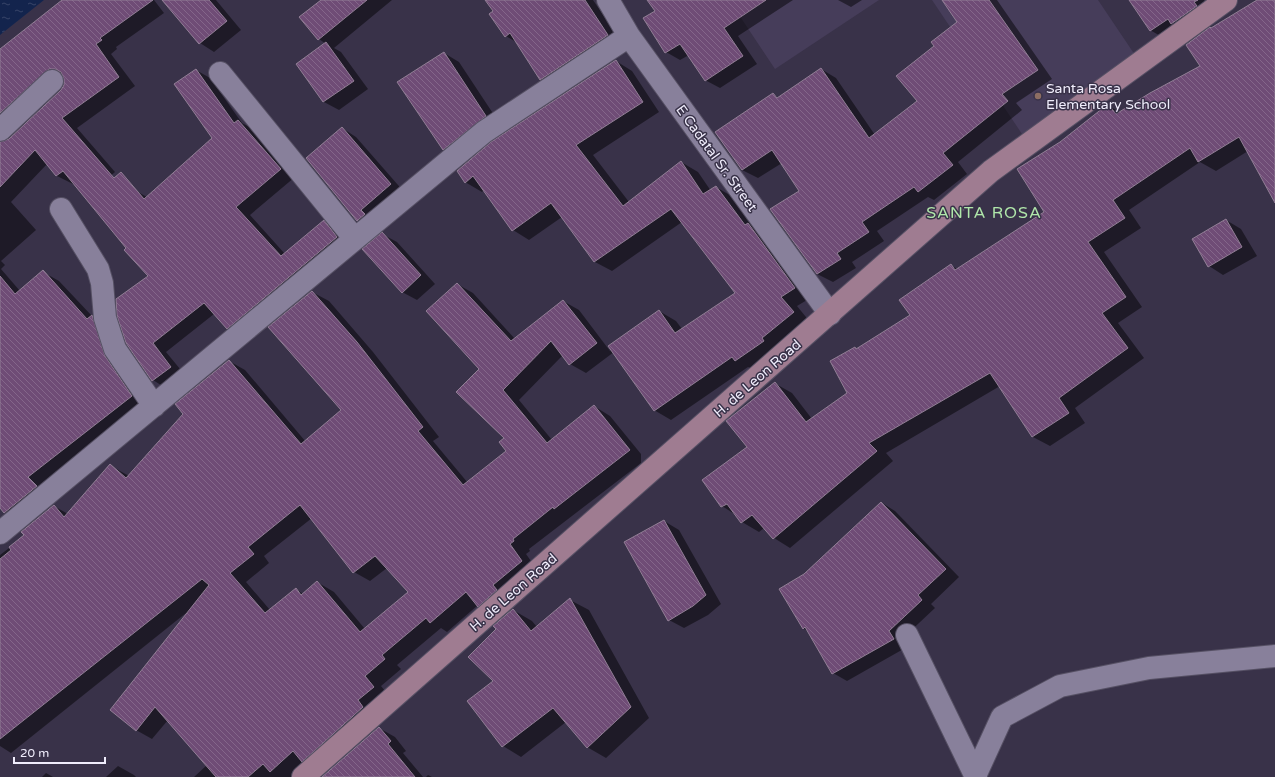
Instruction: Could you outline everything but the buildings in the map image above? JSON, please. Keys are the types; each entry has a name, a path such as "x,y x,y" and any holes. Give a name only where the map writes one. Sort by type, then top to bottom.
{"street":[{"name":"E Cadatal Sr. Street","path":"608,0 629,36 830,314"},
{"name":"H. de Leon Road","path":"304,777 991,171 1226,0"},
{"path":"1,530 154,406 484,132 629,36"},
{"path":"220,73 355,239"},
{"path":"0,130 52,81"},
{"path":"61,209 98,269 102,283 105,318 115,349 154,406"},
{"path":"908,635 976,777"},
{"path":"976,777 1002,717 1060,686 1149,668 1275,656"}],"shaded area":[{"path":"729,0 879,0 775,69"},
{"name":"Santa Rosa Elementary School","path":"932,0 1098,0 1137,58 1022,134"}],"water":[{"path":"0,0 44,0 0,35"}],"place":[{"name":"Santa Rosa Elementary School","path":"1038,96"}],"district":[{"name":"SANTA ROSA","path":"984,212"}]}
